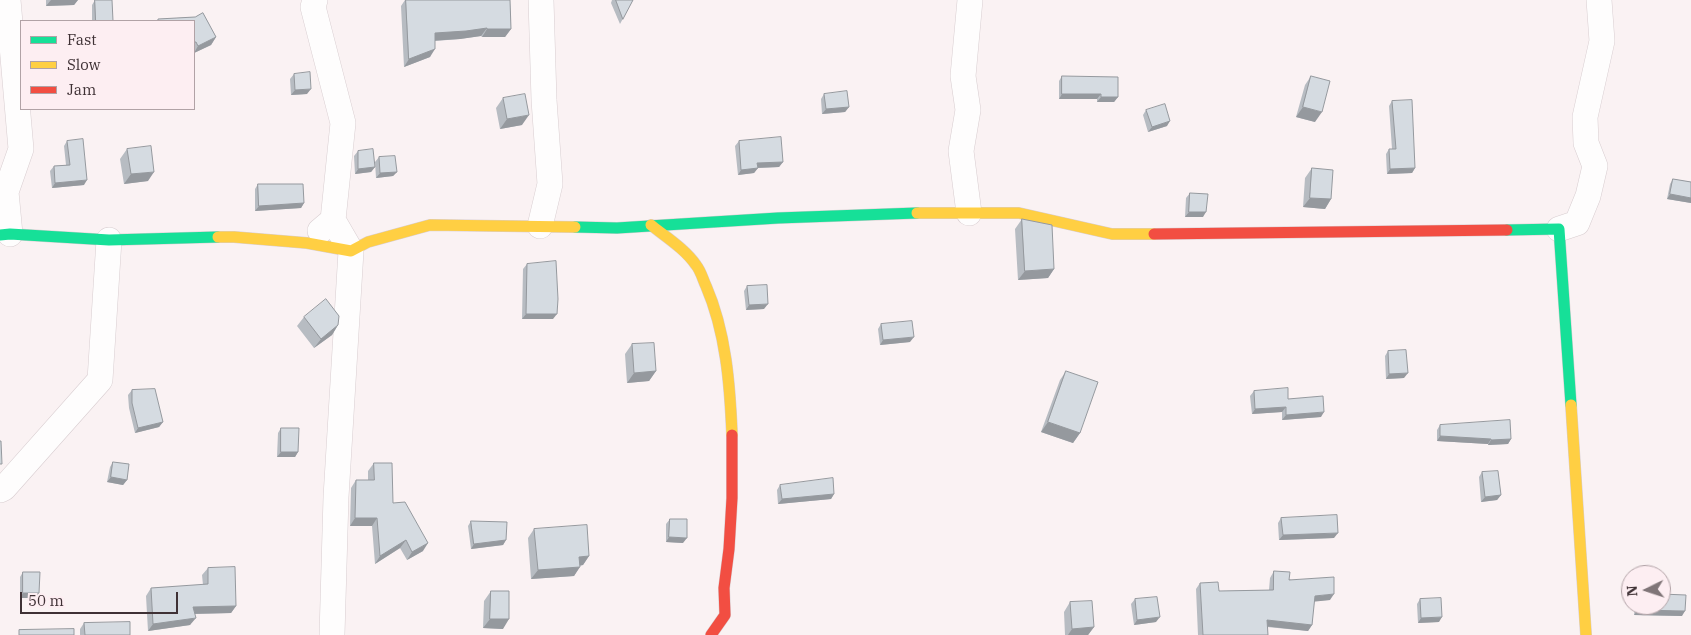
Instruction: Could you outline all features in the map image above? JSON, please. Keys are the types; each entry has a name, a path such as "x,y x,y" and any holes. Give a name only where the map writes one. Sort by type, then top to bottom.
{"street":[{"path":"8,0 22,148 6,192 5,234 109,240 234,237 307,243 351,250 368,242 430,225 616,228 778,218 904,213 1019,213 1112,234 1559,229 1577,223 1588,196 1595,166 1586,144 1585,117 1602,41 1599,0"},
{"path":"315,0 314,6 343,123 333,220 351,250 336,497 332,635"},
{"path":"540,226 550,184 544,100 541,0"},
{"path":"970,0 963,76 968,110 961,151 970,213"},
{"path":"307,243 333,220"},
{"path":"651,225 682,250 697,266 712,300 721,330 731,402 732,498 729,549 724,588 725,615 711,635"},
{"path":"1559,229 1586,635"},
{"path":"0,490 4,488 100,380 109,240"}],"building":[{"path":"95,0 112,0 113,20 96,20"},
{"path":"406,0 510,0 511,29 487,28 435,33 435,49 409,59"},
{"path":"616,0 633,0 623,19"},
{"path":"203,13 216,37 198,46 195,42 195,20 158,20 158,19 195,17"},
{"path":"310,72 311,89 295,90 294,74"},
{"path":"1062,76 1118,77 1118,97 1101,97 1101,94 1062,94"},
{"path":"1311,76 1330,81 1322,112 1303,107"},
{"path":"847,91 849,107 826,109 824,94"},
{"path":"525,94 529,115 507,119 503,98"},
{"path":"1412,100 1415,168 1390,169 1389,149 1396,149 1392,101"},
{"path":"1165,104 1170,121 1152,127 1146,110"},
{"path":"781,137 783,162 757,163 758,168 741,170 739,141"},
{"path":"83,139 87,180 55,183 54,166 70,165 67,141"},
{"path":"151,146 154,172 131,174 127,149"},
{"path":"373,149 375,167 358,169 358,151"},
{"path":"395,156 397,172 380,173 379,157"},
{"path":"1312,168 1333,170 1331,199 1310,198"},
{"path":"1673,179 1691,182 1691,198 1670,194"},
{"path":"258,184 303,184 304,203 259,206"},
{"path":"1190,193 1208,194 1206,212 1189,212"},
{"path":"1022,219 1052,225 1054,269 1025,271"},
{"path":"556,261 557,314 526,314 527,264"},
{"path":"767,285 768,304 749,305 747,286"},
{"path":"326,299 339,316 338,325 321,339 304,317"},
{"path":"912,321 914,337 883,340 881,324"},
{"path":"654,343 656,371 634,373 632,344"},
{"path":"1406,350 1408,373 1389,374 1388,351"},
{"path":"1066,371 1098,382 1080,433 1048,422"},
{"path":"1288,388 1288,399 1323,396 1324,412 1286,415 1286,407 1255,409 1254,391"},
{"path":"155,389 163,422 138,428 132,403 132,390"},
{"path":"1510,420 1511,439 1491,440 1440,436 1440,425"},
{"path":"281,428 299,428 298,452 281,452"},
{"path":"1,441 2,464 0,464"},
{"path":"113,462 129,464 127,480 111,477"},
{"path":"374,463 392,463 393,503 405,502 428,543 412,552 406,540 380,556 377,518 355,518 356,480 374,480"},
{"path":"1498,471 1501,495 1485,497 1482,472"},
{"path":"833,478 834,494 782,499 780,485"},
{"path":"1337,515 1338,533 1283,535 1281,518"},
{"path":"670,519 687,519 687,538 669,537"},
{"path":"471,521 507,522 506,540 474,544"},
{"path":"587,525 589,556 579,557 580,567 538,570 534,529"},
{"path":"235,567 236,606 193,607 196,618 153,624 151,588 208,584 208,568"},
{"path":"1274,571 1290,572 1289,580 1334,577 1334,594 1315,596 1312,625 1267,620 1268,635 1203,635 1200,583 1218,582 1219,591 1273,590"},
{"path":"23,572 40,572 39,593 23,593"},
{"path":"491,591 509,591 509,619 490,619"},
{"path":"1671,594 1686,595 1685,611 1671,611"},
{"path":"1157,597 1160,617 1137,620 1135,599"},
{"path":"1441,598 1442,617 1421,618 1420,599"},
{"path":"1092,601 1094,627 1072,629 1070,602"},
{"path":"130,622 130,635 85,635 84,623"},
{"path":"74,629 74,635 19,635 19,630"}],"traffic: fast":[{"path":"575,227 617,228 778,218 917,213"},
{"path":"1507,230 1559,229 1571,405"},
{"path":"0,235 109,240 218,237"}],"traffic: slow":[{"path":"917,213 1019,213 1112,234 1154,234"},
{"path":"218,237 307,243 351,251 368,242 430,225 575,227"},
{"path":"651,225 692,259 701,273 713,304 726,359 732,435"},
{"path":"1571,405 1586,635"}],"traffic: jam":[{"path":"1154,234 1507,230"},
{"path":"711,635 725,615 724,588 729,549 732,498 732,435"}]}
